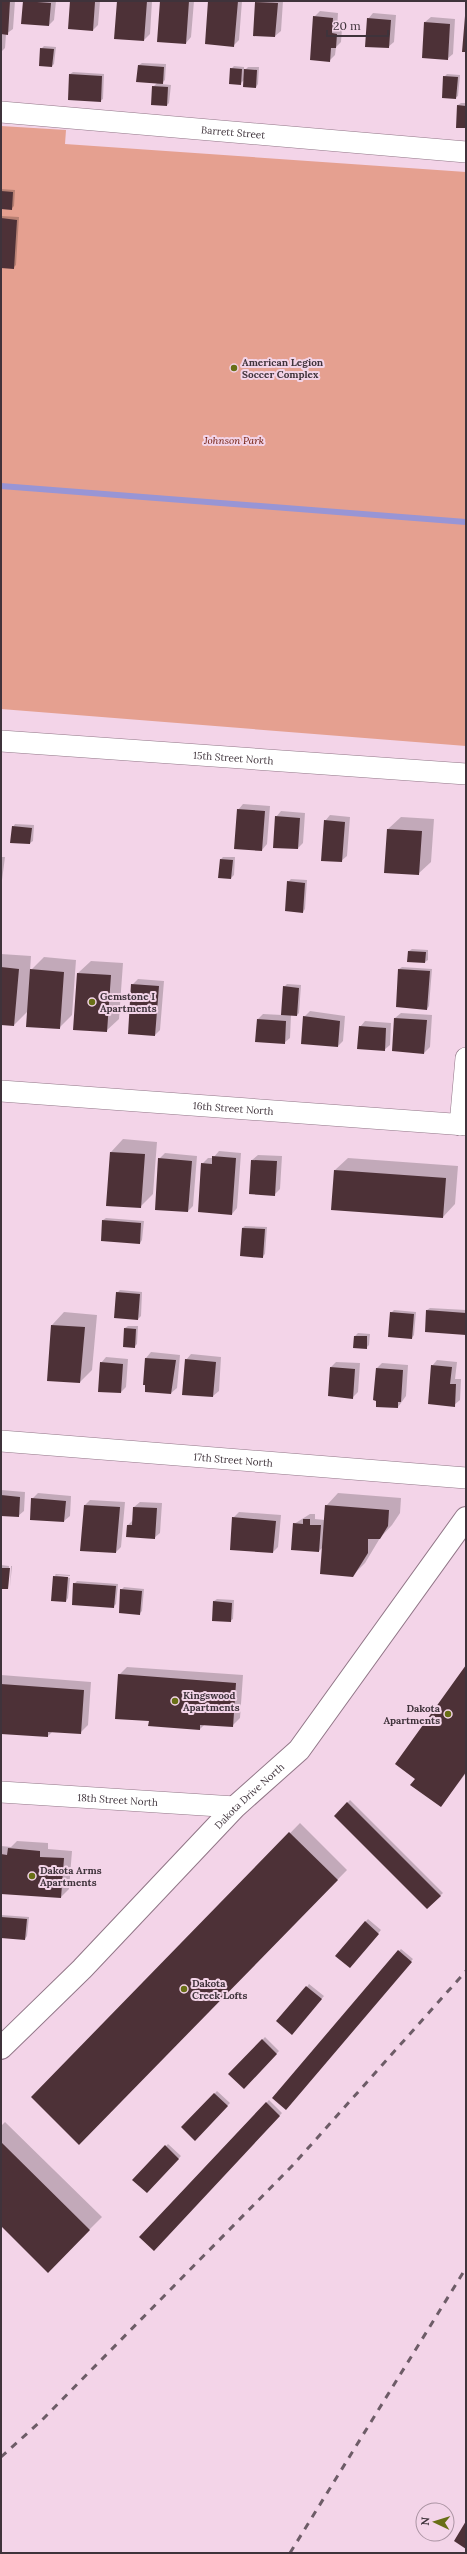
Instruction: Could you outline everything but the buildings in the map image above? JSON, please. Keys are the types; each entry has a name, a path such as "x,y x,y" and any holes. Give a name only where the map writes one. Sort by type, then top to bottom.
{"street":[{"name":"Barrett Street","path":"1,112 466,152"},
{"name":"15th Street North","path":"1,740 466,774"},
{"path":"463,1125 466,1058"},
{"name":"16th Street North","path":"1,1091 463,1125"},
{"name":"17th Street North","path":"1,1441 466,1478"},
{"name":"Dakota Drive North","path":"1,2048 82,1969 235,1807 299,1750 466,1518"},
{"name":"18th Street North","path":"1,1792 235,1807"}],"green space":[{"name":"Johnson Park","path":"1,126 66,130 65,144 466,172 466,746 1,709"}],"waterway":[{"path":"1,486 466,522"}],"railway":[{"path":"1,2457 42,2420 293,2165 466,1971"},
{"path":"290,2553 466,2268"}],"place":[{"name":"American Legion Soccer Complex","path":"234,368"},
{"name":"Gemstone I Apartments","path":"92,1002"},
{"name":"Kingswood Apartments","path":"175,1701"},
{"name":"Dakota Apartments","path":"448,1714"},
{"name":"Dakota Arms Apartments","path":"32,1876"},
{"name":"Dakota Creek Lofts","path":"184,1989"}]}
